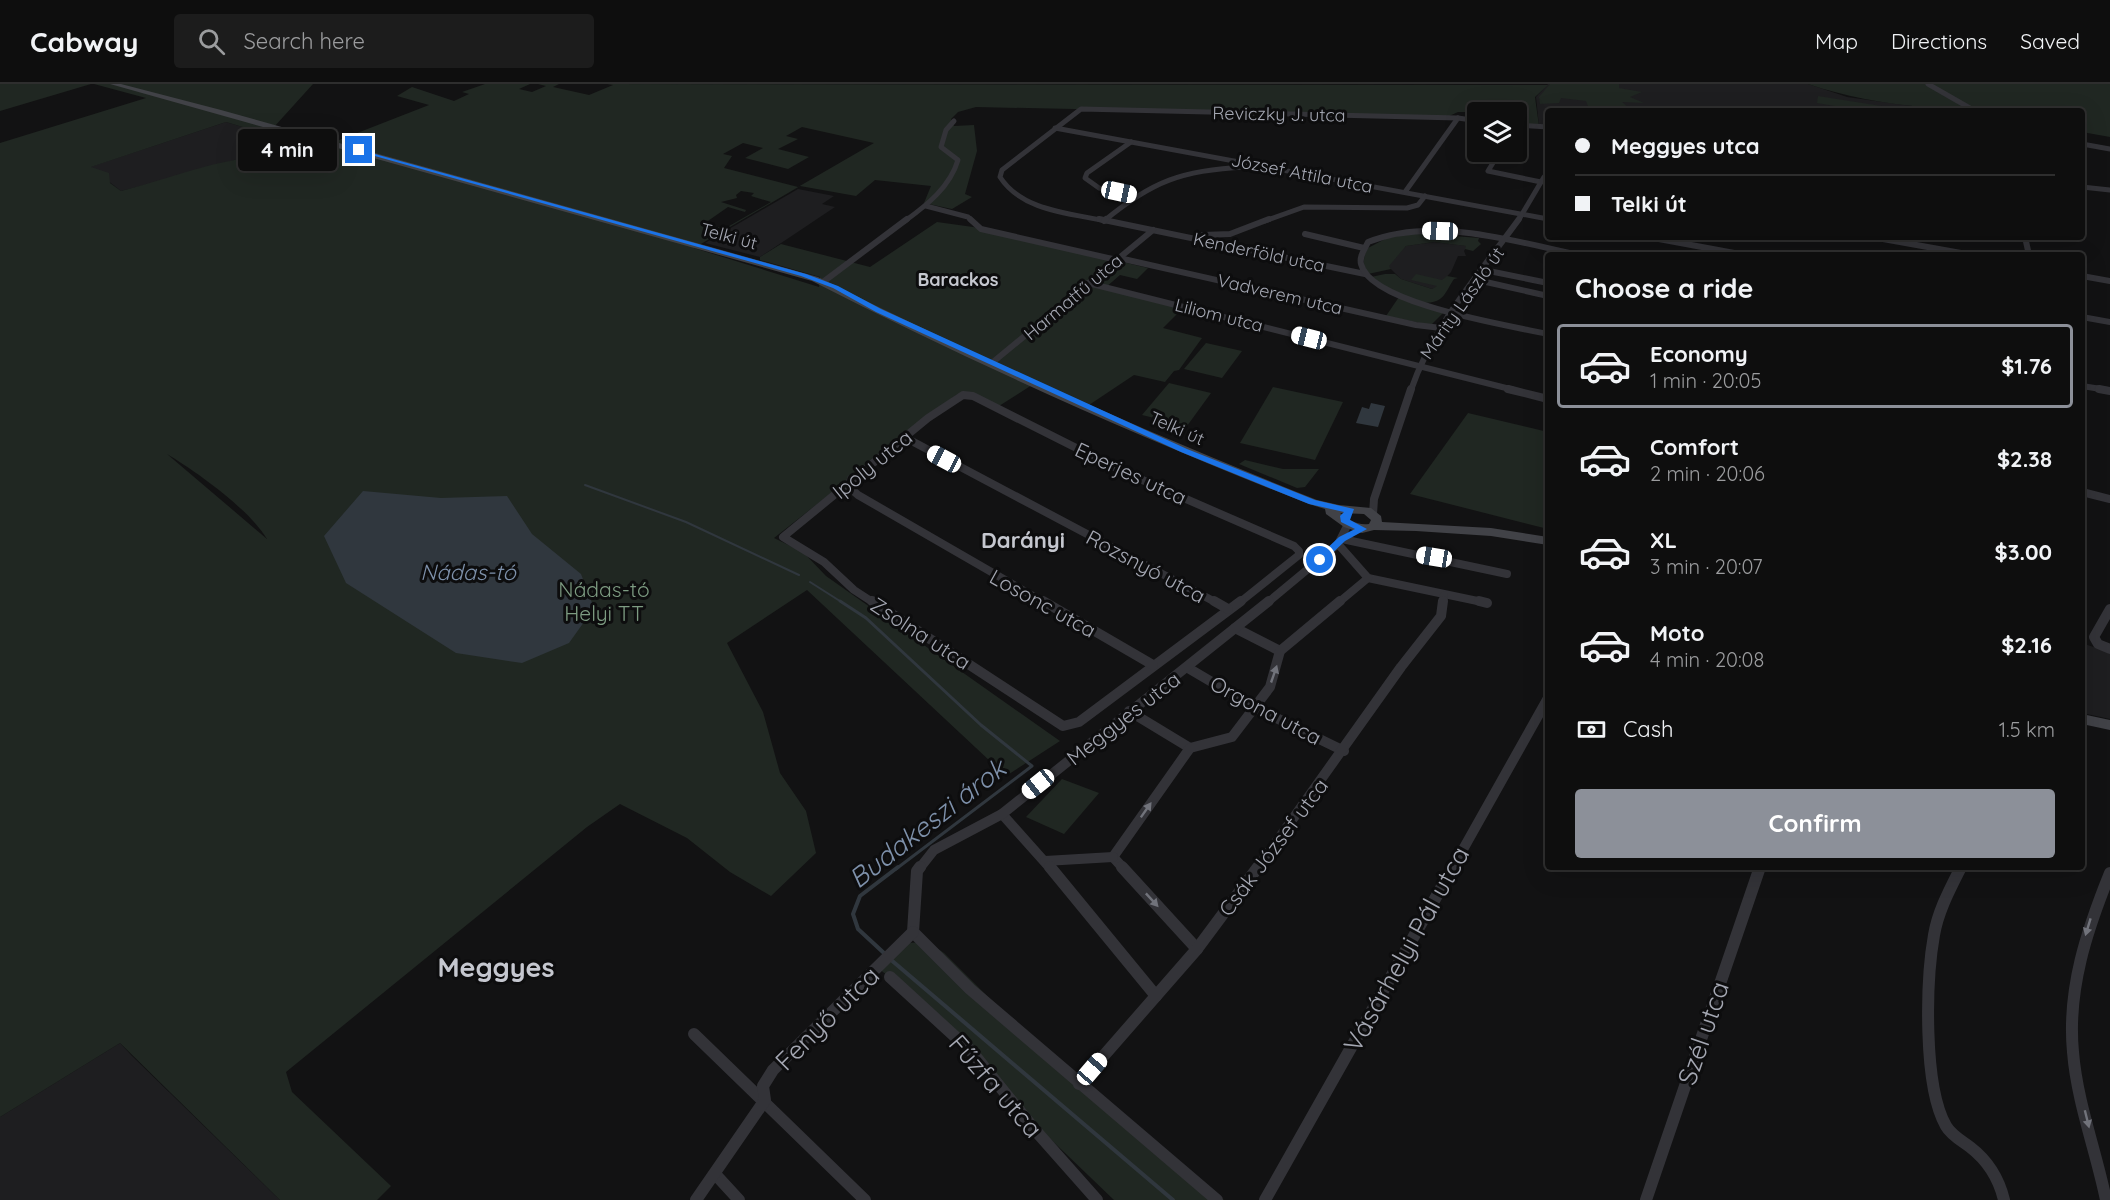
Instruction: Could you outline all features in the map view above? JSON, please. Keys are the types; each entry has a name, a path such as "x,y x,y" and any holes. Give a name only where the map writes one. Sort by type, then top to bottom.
{"main road":[{"name":"Telki út","path":"113,84 823,282 878,311 1122,423 1262,484 1350,516"},
{"path":"1350,516 1371,522 1491,532 1545,541"},
{"path":"1350,516 1371,522"},
{"path":"2085,720 2110,725"}],"street":[{"path":"1928,84 1970,108"},
{"name":"Reviczky J. utca","path":"1055,128 1081,109 1467,119"},
{"path":"1405,192 1458,118"},
{"path":"823,282 849,260 926,206 957,170 956,156 941,147 946,130 954,121"},
{"path":"1527,126 1545,127"},
{"path":"1055,128 1002,170 1000,177 1003,184 1016,196 1040,207 1104,221 1153,230 1228,236 1290,210 1320,206 1407,208 1418,205 1425,196"},
{"name":"József Attila utca","path":"1055,128 1545,218"},
{"path":"1131,142 1087,173 1085,178 1099,188 1133,196"},
{"path":"2085,145 2110,149"},
{"path":"1494,162 1488,171 1541,182 1545,177"},
{"path":"1104,221 1133,196 1181,172 1257,165"},
{"name":"Márity László út","path":"1371,522 1374,499 1419,366 1442,328 1523,214 1541,182"},
{"path":"2085,187 2110,190"},
{"name":"Vadverem utca","path":"926,206 968,217 981,229 1442,328"},
{"name":"Harmatfű utca","path":"993,362 1153,230"},
{"name":"Kenderföld utca","path":"1153,230 1365,274"},
{"path":"1545,333 1453,312 1392,293 1365,274 1360,257 1364,248 1385,236 1411,231 1460,233 1563,252"},
{"path":"1305,234 1364,248"},
{"path":"1664,240 1729,252"},
{"path":"1889,240 1955,252"},
{"path":"1484,270 1545,282"},
{"path":"2085,277 2110,281"},
{"path":"1477,280 1545,295"},
{"name":"Liliom utca","path":"1088,283 1545,398"},
{"path":"2085,318 2110,322"},
{"path":"2085,387 2110,392"},
{"name":"Ipoly utca","path":"783,537 928,418 963,395"},
{"name":"Eperjes utca","path":"963,395 972,396 1124,472 1299,551 1299,555 1284,569 1231,607"},
{"name":"Rozsnyó utca","path":"906,438 1231,607 1250,614"},
{"name":"Losonc utca","path":"851,480 850,488 858,495 1153,665"},
{"path":"2085,493 2110,499"},
{"path":"1350,516 1374,499"},
{"name":"Meggyes utca","path":"1340,541 1350,516"},
{"name":"Meggyes utca","path":"913,932 915,885 921,864 934,850 1002,814 1130,711 1188,668 1340,541 1371,522"},
{"name":"Zsolna utca","path":"783,537 824,562 854,590 1063,726 1079,722 1153,665"},
{"path":"1340,541 1507,574"},
{"path":"1340,541 1368,578 1487,603"},
{"path":"1113,857 1190,748 1232,737 1270,687 1280,651 1368,578"},
{"name":"Csák József utca","path":"1079,1084 1197,949 1344,751 1401,667 1441,616 1444,595"},
{"path":"1153,665 1231,607"},
{"path":"2110,609 2094,637 2098,644 2110,649"},
{"path":"1235,628 1280,651"},
{"name":"Orgona utca","path":"1188,668 1256,708 1344,751"},
{"name":"Vásárhelyi Pál utca","path":"1265,1200 1545,703"},
{"path":"1130,711 1190,748"},
{"path":"1002,814 1045,861 1156,996"},
{"path":"1045,861 1113,857"},
{"path":"1113,857 1197,949"},
{"name":"Szél utca","path":"1647,1200 1759,870"},
{"path":"1960,870 1945,899 1935,934 1930,982 1933,1077 1939,1108 1946,1125 1984,1162 2002,1192 2004,1200"},
{"path":"2106,1200 2076,1077 2073,1028 2074,985 2085,936 2110,873"},
{"path":"913,932 970,989 1217,1200"},
{"name":"Fenyő utca","path":"696,1200 716,1175 765,1100 763,1086 773,1070 913,932"},
{"name":"Fűzfa utca","path":"890,977 972,1052 1035,1130 1097,1200"},
{"path":"694,1035 765,1100 865,1200"},
{"path":"716,1175 740,1200"}],"shaded area":[{"path":"1548,84 1808,84 1847,97 1926,108 1545,108 1545,127 1539,126 1536,97"},
{"path":"226,122 297,143 269,153 210,166 121,191 90,167"},
{"path":"798,189 834,196 822,204 835,207 760,257 705,243"},
{"path":"1434,242 1467,246 1464,251 1466,256 1458,256 1451,272 1438,286 1432,289 1401,279 1388,266 1406,246"},
{"path":"2085,644 2110,653 2110,719 2085,714"},
{"path":"120,1043 280,1200 0,1200 0,1117"}],"green space":[{"path":"0,84 91,84 0,111"},
{"name":"Nádas-tó Helyi TT","path":"94,84 313,84 274,127 329,144 429,105 397,96 412,87 454,101 469,94 462,92 485,84 530,84 519,89 532,92 546,86 538,84 559,84 553,87 589,95 613,85 607,84 1548,85 1535,97 1539,126 1527,125 1527,102 1467,102 1467,112 1458,112 1447,117 976,107 958,112 951,119 954,126 974,125 977,151 965,194 972,197 952,209 924,203 931,186 875,180 856,196 800,186 694,248 819,287 820,277 760,260 760,257 781,244 870,267 937,222 973,227 1148,268 1137,279 1120,275 1105,288 1182,309 1163,328 1202,338 1179,370 1174,371 1165,382 1134,375 1083,409 1032,385 999,406 963,393 956,395 774,538 803,552 826,576 1060,741 1006,776 807,590 727,643 763,712 780,773 806,811 816,853 771,896 730,872 687,838 620,804 587,827 286,1072 292,1092 391,1186 377,1200 280,1200 120,1043 0,1117 0,143 146,98","holes":["226,122 296,143 275,151 211,165 121,191 110,183 109,173 91,167","802,127 874,143 798,187 724,168 732,156 723,154 743,143 763,148 745,158 788,169 809,157 778,149 798,139 786,136","741,191 754,193 751,196 771,202 724,229 705,223 728,207 745,212 746,210 721,202 737,198 736,195","167,454 236,504 267,539"]},
{"path":"1550,84 1619,84 1619,88 1642,92 1630,97 1644,103 1622,102 1629,108 1589,108 1586,101 1561,98 1559,103 1540,104 1539,97"},
{"path":"1808,84 2110,84 2110,137 2085,133 2085,108 1932,108 1875,101"},
{"path":"1818,96 1894,108 1846,108 1817,103"},
{"path":"1416,233 1479,238 1478,241 1481,244 1473,251 1465,249 1466,246 1434,242 1406,246 1389,266 1391,269 1368,274 1364,261 1368,248 1387,238"},
{"path":"1395,274 1401,279 1432,289 1437,286 1411,280 1416,274 1442,280 1447,276 1458,278 1454,279 1440,299 1424,303 1405,297 1371,277"},
{"path":"1399,297 1444,312 1431,325 1386,316"},
{"path":"1206,343 1242,351 1222,378 1184,369"},
{"path":"1169,383 1211,393 1187,426 1142,415"},
{"path":"1273,387 1343,402 1315,460 1240,443"},
{"path":"1468,413 1545,431 1545,528 1410,494"},
{"path":"1245,460 1283,469 1319,469 1305,487 1297,488 1239,464"},
{"path":"1062,779 1099,793 1064,834 1026,817"},
{"path":"928,942 944,953 1038,1047 1199,1183 1224,1200 1114,1200 1039,1128 941,1016 879,969 906,943"}],"water":[{"path":"1371,403 1385,406 1378,427 1356,423 1362,407 1369,409"},
{"name":"Nádas-tó","path":"363,491 441,498 507,496 532,534 581,574 594,608 569,643 522,663 456,653 346,583 324,536"}],"waterway":[{"name":"Budakeszi árok","path":"585,485 686,522 799,575"},
{"name":"Budakeszi árok","path":"810,582 843,603"},
{"name":"Budakeszi árok","path":"840,601 866,618 981,725 1032,766 896,869"},
{"name":"Budakeszi árok","path":"885,954 858,929 853,914 860,896 898,867"},
{"name":"Budakeszi árok","path":"890,959 1173,1200"}],"district":[{"name":"Barackos","path":"958,279"},
{"name":"Darányi","path":"1023,540"},
{"name":"Meggyes","path":"496,967"}],"route":[{"path":"359,150 803,275 836,287 878,311 1184,451 1312,502 1351,511 1346,513 1344,519 1348,524 1362,529 1342,539 1320,560"}]}
